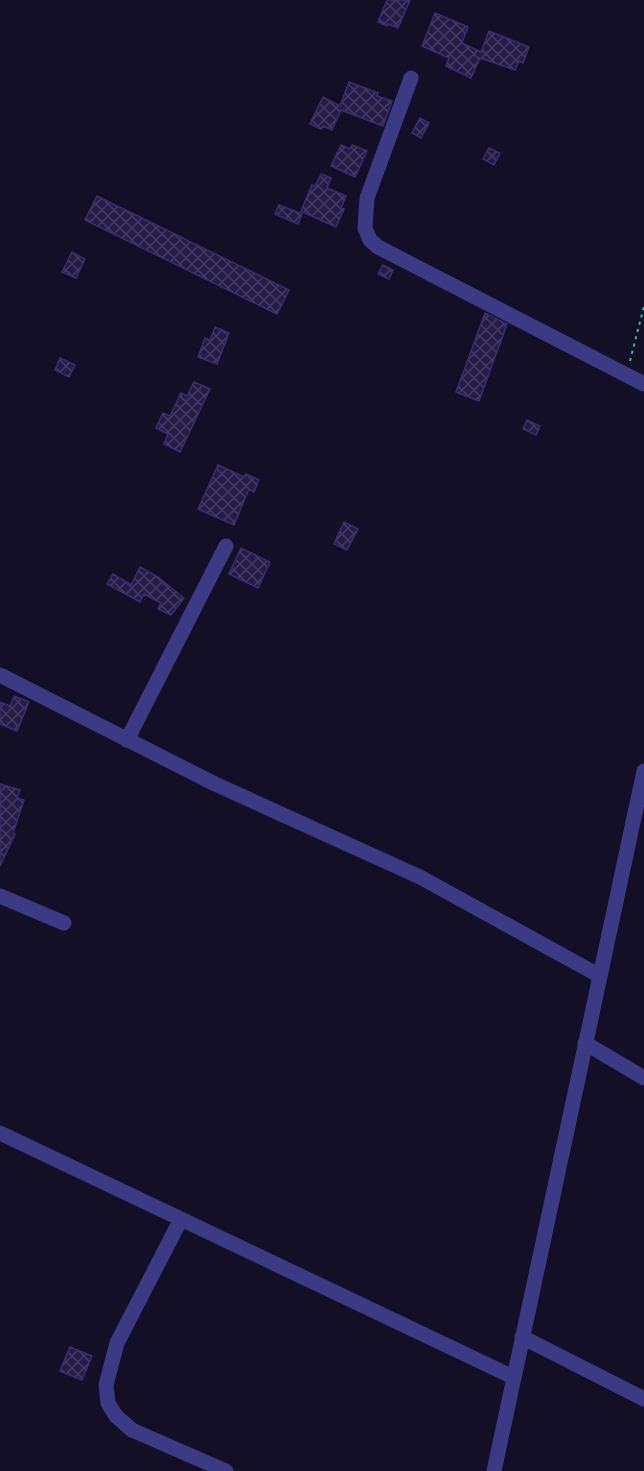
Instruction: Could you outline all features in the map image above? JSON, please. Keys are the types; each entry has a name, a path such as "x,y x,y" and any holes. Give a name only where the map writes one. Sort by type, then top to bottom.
{"street":[{"path":"411,78 367,198 365,228 370,240 378,248 644,384"},
{"path":"127,740 226,546"},
{"path":"0,675 214,784 420,877 600,976"},
{"path":"494,1471 644,774"},
{"path":"0,896 64,923"},
{"path":"585,1043 644,1078"},
{"path":"0,1133 513,1377"},
{"path":"181,1219 117,1343 106,1385 108,1403 116,1416 132,1430 226,1471"},
{"path":"522,1337 644,1399"}],"path":[{"path":"628,376 644,306"}],"building":[{"path":"387,0 410,0 398,28 378,22"},
{"path":"435,13 468,27 462,43 481,52 489,31 529,47 523,63 519,61 515,70 480,58 471,78 446,66 449,58 422,46"},
{"path":"349,82 392,101 383,126 341,110 332,130 323,126 321,129 310,124 323,97 340,106"},
{"path":"420,118 429,123 421,138 412,133"},
{"path":"341,145 350,149 352,145 367,151 355,177 331,166"},
{"path":"489,148 500,153 494,165 483,159"},
{"path":"321,174 331,178 327,188 346,196 341,208 344,209 336,227 301,211 312,185 315,186"},
{"path":"97,196 289,290 277,314 85,220"},
{"path":"279,205 302,214 298,224 275,214"},
{"path":"72,252 85,259 76,278 62,272"},
{"path":"383,265 393,270 389,279 378,274"},
{"path":"485,313 507,324 479,401 456,392"},
{"path":"215,327 229,333 217,364 198,357 205,338 210,340"},
{"path":"60,358 75,365 69,377 55,370"},
{"path":"194,382 210,389 180,452 164,444 168,434 156,428 163,413 170,416 181,393 187,396"},
{"path":"527,420 540,426 536,435 523,429"},
{"path":"218,465 244,477 246,474 259,480 254,492 249,489 234,525 198,509"},
{"path":"344,522 358,529 347,550 334,544"},
{"path":"241,548 270,562 258,588 229,574"},
{"path":"140,567 158,577 184,598 171,615 158,609 161,603 144,594 140,602 107,584 113,574 131,585"},
{"path":"14,696 29,702 17,731 0,724 0,702 10,706"},
{"path":"0,784 20,790 17,798 24,800 13,833 15,834 0,866"},
{"path":"70,1347 92,1356 82,1380 60,1371"}]}
